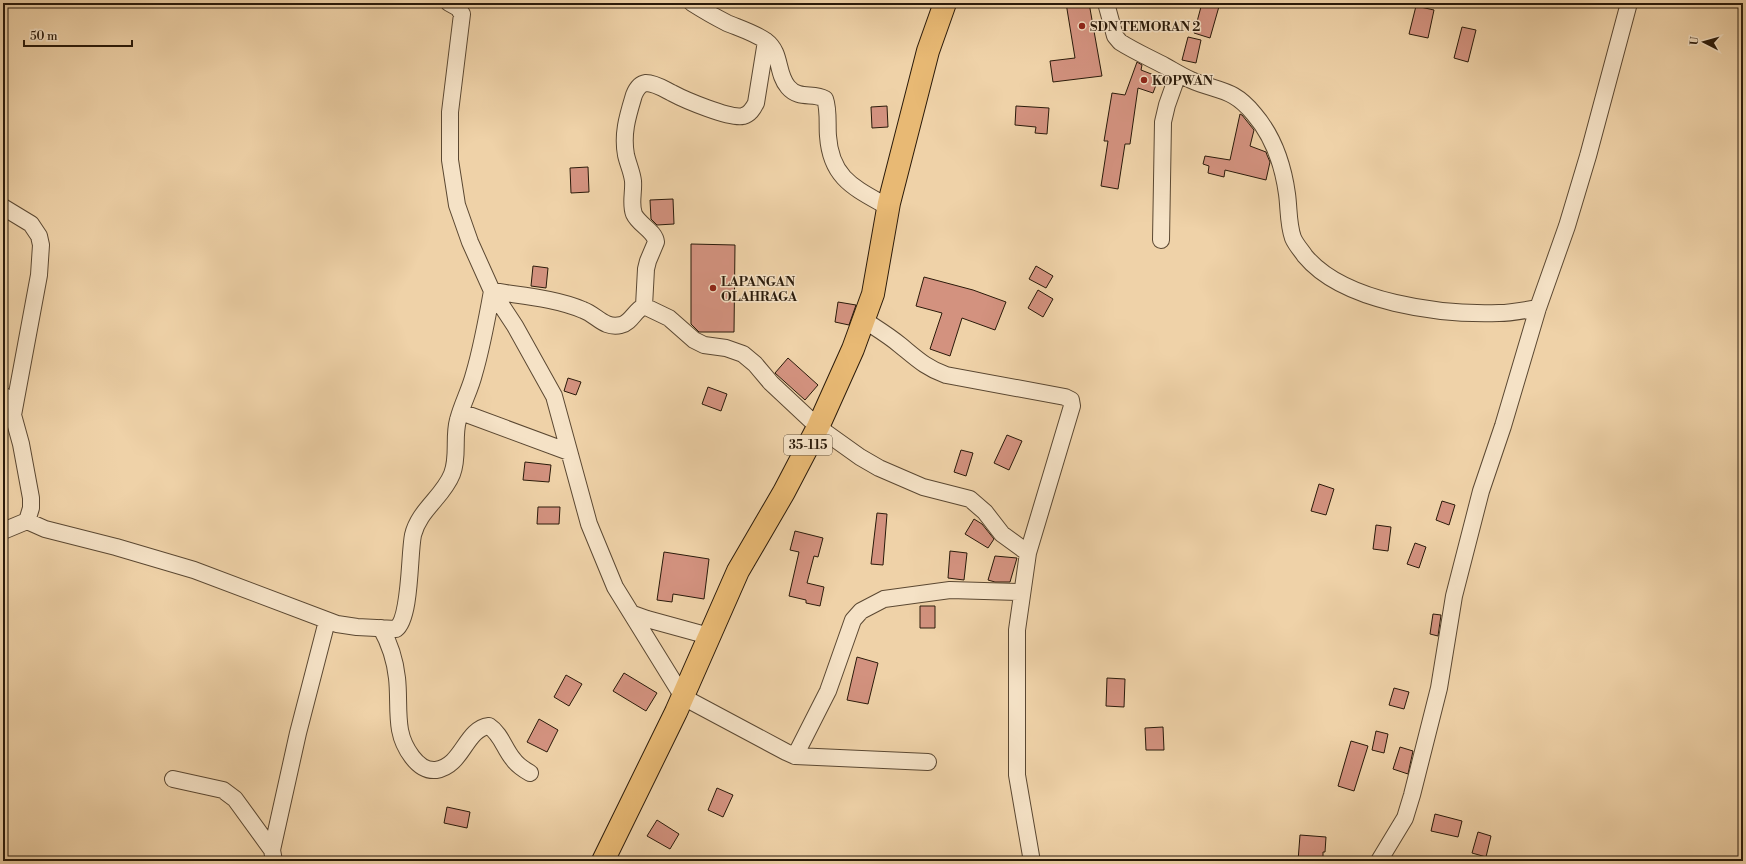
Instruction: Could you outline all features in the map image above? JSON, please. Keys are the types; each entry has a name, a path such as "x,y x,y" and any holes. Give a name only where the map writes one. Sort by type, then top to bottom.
{"main road":[{"name":"35-115","path":"603,861 683,697 738,571 784,492 818,427 864,320 872,294 888,207 928,51 944,3"}],"street":[{"path":"449,3 458,8 462,14 450,112 450,160 453,189 462,222 492,291 515,326 554,396 589,524 616,587 683,697 795,756 928,762"},
{"path":"692,3 722,21 766,41 776,52 783,80 789,88 801,96 817,96 825,99 828,144 835,166 843,178 852,187 888,207"},
{"path":"1106,3 1115,36 1120,42 1192,81 1233,94 1254,114 1268,133 1281,166 1287,194 1291,232 1294,240 1313,264 1327,276 1340,284 1359,292 1403,305 1500,314 1538,308"},
{"path":"1379,861 1405,818 1412,795 1439,688 1454,596 1481,491 1503,426 1538,308 1588,156 1629,3"},
{"path":"492,291 550,300 581,309 590,313 600,322 608,326 624,324 644,306 646,269 656,242 654,237 639,222 633,210 633,182 626,155 625,132 628,114 636,91 642,84 647,83 686,100 725,114 743,116 754,109 756,103 766,41"},
{"path":"1162,240 1163,122 1167,105 1178,74"},
{"path":"3,207 31,224 39,236 41,245 39,275 13,415"},
{"path":"3,531 27,521 45,529 116,547 194,570 234,584 327,621 357,627 396,628 401,622 409,579 413,535 421,516 443,489 452,474 455,462 456,432 478,360 492,291"},
{"path":"644,306 669,318 694,340 704,345 726,348 743,354 755,364 771,383 818,427 860,457 879,468 923,487 970,499 985,512 1002,534 1028,553"},
{"path":"864,320 882,331 921,364 935,371 946,375 1065,397 1071,400 1072,406 1028,553 1017,630 1017,775 1031,856"},
{"path":"3,395 13,415 21,444 31,498 31,508 27,521"},
{"path":"461,412 569,452"},
{"path":"795,756 828,691 853,620 861,611 884,599 950,590 1022,592"},
{"path":"633,614 709,636"},
{"path":"273,855 298,733 327,621"},
{"path":"381,628 389,644 395,663 400,730 403,741 415,760 424,767 436,770 448,765 460,755 474,733 480,728 489,726 497,733 519,767 530,772"},
{"path":"173,779 223,790 229,794 235,799 273,855"}],"building":[{"path":"1066,3 1089,3 1102,76 1053,82 1050,61 1075,58"},
{"path":"1202,3 1220,3 1210,38 1194,33"},
{"path":"1416,6 1434,10 1428,38 1409,34"},
{"path":"1462,27 1476,30 1468,62 1454,58"},
{"path":"1188,37 1201,40 1196,63 1182,60"},
{"path":"1137,62 1142,65 1141,70 1159,77 1153,93 1138,88 1130,144 1125,144 1118,189 1101,186 1108,141 1104,141 1112,93 1125,95"},
{"path":"887,106 888,127 872,128 871,107"},
{"path":"1016,106 1049,108 1047,134 1035,133 1036,127 1015,125"},
{"path":"1240,114 1254,130 1250,146 1266,152 1270,162 1266,180 1225,170 1224,177 1208,173 1209,166 1203,164 1205,156 1230,160"},
{"path":"588,167 589,192 571,193 570,168"},
{"path":"673,199 674,224 657,225 651,219 650,200"},
{"name":"LAPANGAN OLAHRAGA","path":"691,244 735,245 734,332 699,332 691,324"},
{"path":"533,266 548,268 546,288 531,286"},
{"path":"1036,266 1053,276 1046,288 1029,279"},
{"path":"924,277 973,290 1006,302 995,330 962,318 950,356 930,349 942,313 916,306"},
{"path":"1038,290 1053,299 1043,317 1028,308"},
{"path":"838,302 856,305 849,325 835,322"},
{"path":"788,358 818,385 805,400 775,373"},
{"path":"568,378 581,382 576,395 564,391"},
{"path":"708,387 727,394 721,411 702,404"},
{"path":"1007,435 1022,441 1009,470 994,463"},
{"path":"961,450 973,453 966,476 954,472"},
{"path":"525,462 551,465 549,482 523,480"},
{"path":"1319,484 1334,489 1326,515 1311,511"},
{"path":"1442,501 1455,505 1449,525 1436,520"},
{"path":"538,507 560,507 559,524 537,524"},
{"path":"877,513 887,514 883,565 871,564"},
{"path":"974,519 982,524 994,539 988,548 965,534"},
{"path":"1376,525 1391,527 1388,551 1373,549"},
{"path":"795,531 823,538 818,557 814,556 807,583 824,587 820,606 806,603 806,600 789,596 799,552 790,550"},
{"path":"1415,543 1426,547 1419,568 1407,564"},
{"path":"950,551 967,553 964,580 948,578"},
{"path":"664,552 709,559 704,599 673,594 672,602 657,600"},
{"path":"995,556 1017,558 1010,582 995,582 988,580"},
{"path":"920,606 935,606 935,628 920,628"},
{"path":"1433,614 1441,615 1438,636 1430,634"},
{"path":"857,657 878,663 868,704 847,700"},
{"path":"624,673 657,693 646,711 613,691"},
{"path":"566,675 582,684 569,706 554,697"},
{"path":"1107,678 1125,679 1124,707 1106,706"},
{"path":"1394,688 1409,692 1404,709 1389,705"},
{"path":"539,719 558,730 547,752 527,742"},
{"path":"1163,727 1164,750 1146,750 1145,728"},
{"path":"1376,731 1388,734 1384,753 1372,750"},
{"path":"1351,741 1368,746 1354,791 1338,786"},
{"path":"1400,747 1413,751 1408,774 1393,769"},
{"path":"717,788 733,795 723,817 708,810"},
{"path":"447,807 470,812 467,828 444,823"},
{"path":"1435,814 1462,821 1458,837 1431,831"},
{"path":"657,820 679,834 670,849 647,836"},
{"path":"1478,832 1491,836 1486,857 1472,853"},
{"path":"1300,835 1326,837 1323,861 1298,861"}],"place":[{"name":"SDN TEMORAN 2","path":"1082,26"},
{"name":"KOPWAN","path":"1144,80"},
{"name":"LAPANGAN OLAHRAGA","path":"713,288"}]}
